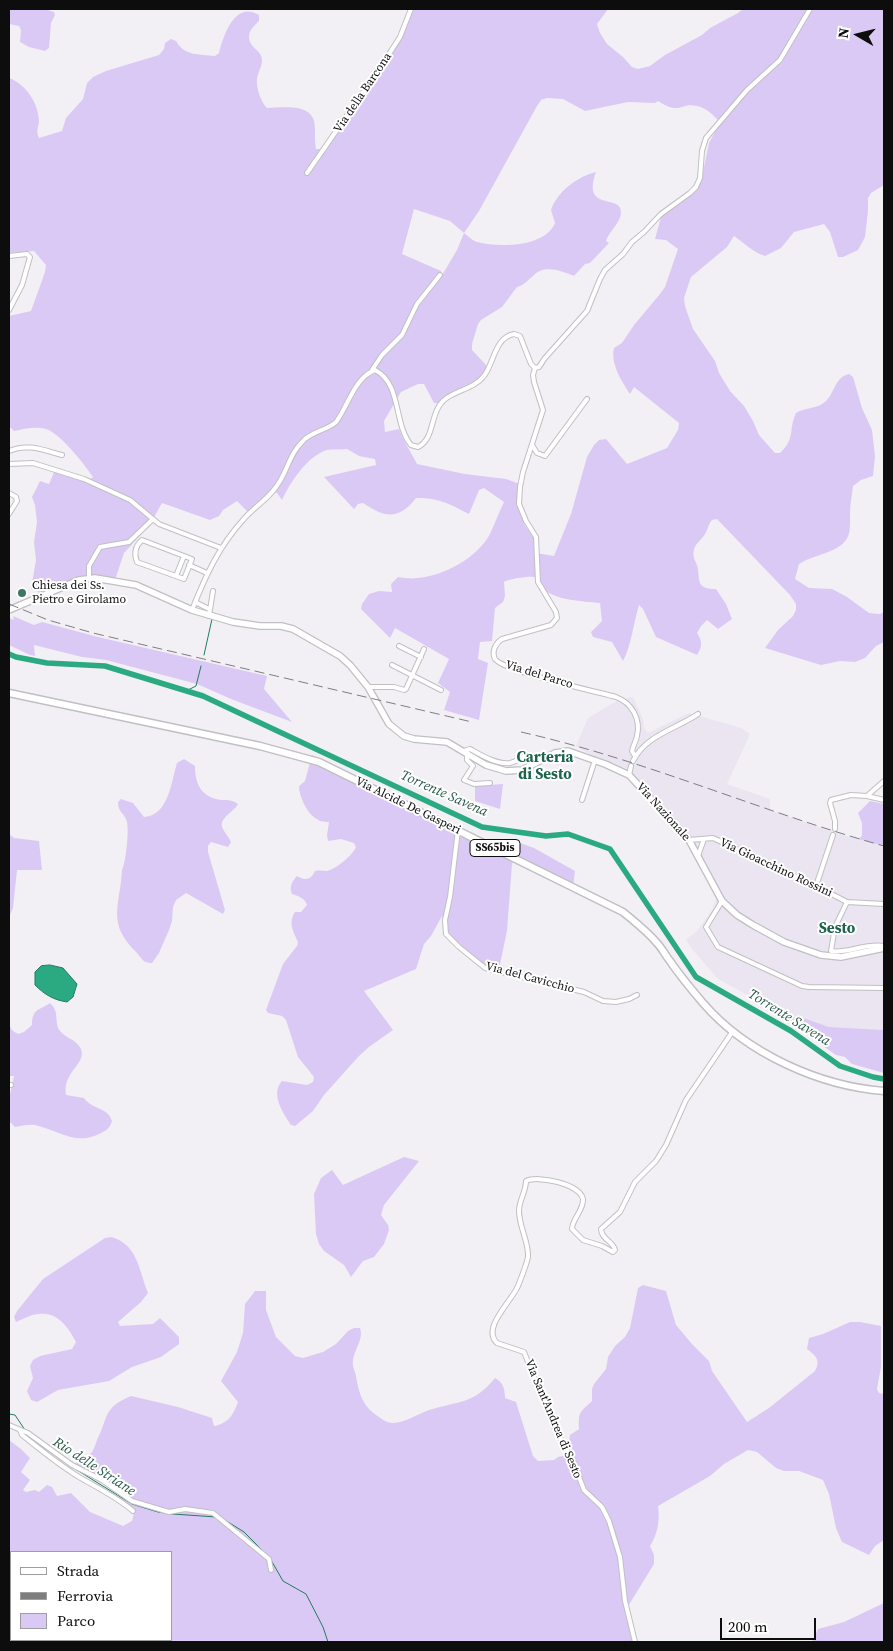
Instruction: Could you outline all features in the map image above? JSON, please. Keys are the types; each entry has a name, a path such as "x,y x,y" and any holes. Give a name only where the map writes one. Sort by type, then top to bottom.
{"main road":[{"path":"9,610 89,577 136,585 192,610 209,612 246,625 293,628 340,656 368,687"},
{"name":"Via Nazionale","path":"368,687 382,715 397,732 414,739 447,742 490,767 510,771 522,770 559,752 573,752 629,775 689,840 722,901 737,915 784,942 811,952 841,957 884,947"},
{"name":"Via Alcide De Gasperi","path":"9,693 304,757 338,770 623,912 658,943 675,968 705,1005 733,1031 764,1052 796,1068 840,1083 884,1091"}],"street":[{"name":"Via della Barcona","path":"307,173 400,37 411,9"},
{"path":"534,368 539,367 544,358 584,314 605,270 661,214 690,193 696,186 700,178 702,148 706,138 748,90 780,60 810,9"},
{"path":"9,256 27,254 30,257 22,285 9,310"},
{"path":"192,610 207,572 221,548 243,520 277,486 298,446 310,435 328,428 336,422 360,382 372,370 382,355 402,335 417,304 440,275"},
{"name":"Via del Parco","path":"372,370 377,370 388,382 406,437 411,445 418,447 423,444 428,436 439,406 444,400 463,388 477,383 482,378 497,349 508,336 514,334 520,336 534,368 534,382 543,410 523,472 519,504 526,521 536,537 538,582 556,612 557,618 548,626 502,638 494,648 494,657 502,664 516,669 625,701 633,710 637,720 638,734 632,751 634,758 662,733 698,714"},
{"path":"532,445 536,453 545,456 588,398"},
{"path":"9,451 29,446 62,455"},
{"path":"9,464 33,464 84,479 130,500 159,524 221,548"},
{"path":"9,493 17,499 9,514"},
{"path":"89,577 88,566 100,547 129,542 152,519"},
{"path":"144,540 192,559 189,566 184,579 137,562 135,553 138,544 144,540"},
{"path":"176,576 184,556"},
{"path":"189,566 207,572"},
{"path":"195,602 209,612 213,591"},
{"path":"399,646 421,657"},
{"path":"368,687 406,689 424,649"},
{"path":"392,665 440,690"},
{"name":"Via Nazionale","path":"465,752 470,749 491,760 506,763 525,756"},
{"path":"465,752 467,760 473,766 464,780 474,784 490,783"},
{"path":"582,800 596,760"},
{"path":"629,775 631,766"},
{"path":"867,796 884,782"},
{"path":"835,830 836,824 830,803 831,800 851,795 884,800"},
{"name":"Via del Cavicchio","path":"458,830 450,897 445,920 446,934 459,947 485,968 584,992 603,1001 616,1002 637,996"},
{"path":"816,886 833,835"},
{"name":"Via Gioacchino Rossini","path":"694,848 704,838 714,838 847,902"},
{"path":"689,840 701,842"},
{"name":"Via Gioacchino Rossini","path":"698,856 701,842"},
{"path":"722,901 706,927 718,947 804,987 884,988"},
{"path":"884,904 847,902 835,927 831,951 838,952 872,945 884,947"},
{"name":"Via Sant'Andrea di Sesto","path":"635,1642 624,1601 620,1558 605,1512 588,1494 581,1483 572,1458 555,1429 524,1352 497,1343 492,1332 506,1303 518,1286 528,1258 519,1214 526,1182 531,1179 547,1180 572,1188 579,1193 583,1202 572,1225 572,1229 583,1240 613,1252 615,1250 614,1246 602,1235 601,1230 620,1212 635,1182 656,1161 666,1146 686,1100 733,1031"},
{"path":"9,1425 23,1431 72,1465 102,1480 132,1501 169,1512 185,1509 215,1515 269,1559 271,1570"},
{"path":"23,1431 22,1435 62,1466 103,1490 133,1511"}],"shaded area":[{"path":"633,697 643,719 644,728 648,733 689,713 741,728 750,734 727,784 770,799 770,810 836,833 884,846 884,1030 829,1027 798,1016 789,1019 718,979 692,949 686,940 697,931 712,910 716,898 701,865 678,825 628,774 628,769 594,757 576,746 588,718 620,699"},
{"path":"50,965 63,968 77,984 73,997 67,1002 42,992 35,985 35,972 41,966"}],"green space":[{"path":"9,9 45,9 54,12 49,48 45,51 29,47 20,42 21,30 19,26 9,24"},
{"path":"410,9 608,9 597,24 600,33 607,44 632,67 638,69 650,66 665,55 702,35 710,28 743,9 884,9 884,185 871,193 868,198 865,237 858,250 843,257 838,257 830,232 824,224 794,232 781,248 765,256 734,236 727,247 691,277 684,298 693,329 715,361 719,373 730,391 744,406 759,435 775,453 780,453 788,443 796,413 823,404 841,378 849,374 853,377 862,408 872,430 875,456 873,476 861,480 853,486 850,506 850,529 845,542 835,549 799,564 795,579 809,588 832,589 869,613 880,614 884,612 884,642 876,646 865,658 855,662 840,661 821,665 765,648 778,630 793,616 796,604 790,595 717,519 712,520 693,552 701,585 709,589 716,589 726,604 732,619 718,629 707,620 701,626 697,633 701,644 697,655 656,637 643,609 639,605 623,661 612,642 593,637 591,632 602,621 600,603 570,600 556,596 543,589 534,577 514,579 504,582 505,596 503,602 495,608 492,641 480,642 478,659 488,663 479,720 444,710 450,692 438,683 449,659 395,628 390,638 361,609 362,604 369,594 379,591 392,592 391,584 398,577 427,577 449,570 468,558 477,551 490,534 504,502 484,488 479,490 469,514 444,502 424,498 416,498 404,510 398,513 385,514 378,512 363,503 358,504 354,509 324,477 376,465 375,459 359,456 347,449 327,450 320,453 300,471 282,500 277,493 269,492 248,512 237,501 223,510 219,516 210,520 162,503 149,526 124,553 115,580 92,577 37,595 39,592 31,589 36,560 34,542 37,522 32,497 40,481 49,484 55,470 88,481 93,477 72,450 52,432 38,428 14,431 9,426 9,316 31,311 46,265 34,251 9,253 9,78 26,90 37,108 39,122 37,132 39,138 62,131 66,118 83,99 87,83 93,77 106,71 159,55 164,49 165,43 171,39 188,52 215,56 219,53 227,30 232,22 243,12 251,12 259,15 259,21 251,30 249,37 251,44 261,57 262,63 257,83 263,102 267,108 287,107 307,111 314,121 316,149 321,149 398,38","holes":["547,98 563,99 585,111 628,102 655,103 658,101 672,108 691,105 704,108 720,122 709,143 701,181 661,217 655,239 666,240 678,249 665,287 622,343 614,348 613,354 620,378 630,394 634,387 679,423 678,430 667,448 627,464 606,439 599,440 594,445 587,457 571,514 554,556 536,553 535,540 525,526 518,508 517,498 520,484 506,479 465,474 417,464 399,429 385,432 384,421 401,392 418,384 424,384 434,403 440,403 478,381 483,376 487,366 472,350 472,344 481,320 502,307 517,287 524,284 537,272 547,269 574,276 585,264 590,263 609,243 606,241 619,221 621,213 620,207 616,204 598,198 594,193 593,185 596,172 575,181 563,191 551,210 555,223 550,231 532,241 509,245 487,244 474,241 464,233 479,211 541,100","414,209 450,221 464,233 457,250 441,277 441,271 402,254"]},
{"path":"13,616 34,625 42,622 98,637 267,676 264,689 292,722 197,684 106,660 82,657 34,645 35,656 30,655 9,645 9,618 14,620"},
{"path":"312,755 489,845 520,843 534,848 575,871 573,887 514,860 512,864 507,931 499,969 481,965 450,940 442,916 431,936 424,944 416,969 364,991 393,1030 359,1056 324,1095 313,1111 295,1126 291,1125 279,1103 277,1092 279,1086 282,1081 307,1085 313,1082 314,1077 298,1057 286,1020 282,1016 268,1013 266,1010 283,964 297,946 298,942 292,927 293,916 295,912 301,912 307,905 303,899 292,894 292,882 297,876 308,879 315,871 327,871 335,868 348,858 356,847 354,843 341,839 328,841 329,822 313,817 304,804 299,786 305,781"},
{"path":"184,759 195,766 198,785 209,797 230,800 238,804 225,817 222,823 222,827 231,842 228,847 211,842 208,846 208,852 225,910 223,914 186,893 176,900 169,930 159,953 152,963 149,963 143,960 127,942 121,933 118,923 117,914 128,832 127,822 119,808 118,802 121,799 133,803 144,817 152,815 164,804 171,788 177,763"},
{"path":"503,784 500,809 475,801 475,786"},
{"path":"870,801 884,804 884,846 858,839 862,836 862,823 858,813"},
{"path":"9,834 14,838 39,841 42,870 17,870 13,908 9,917"},
{"path":"50,1003 55,1009 58,1028 79,1046 82,1054 68,1080 66,1095 84,1098 87,1102 110,1116 112,1121 110,1126 99,1134 90,1137 74,1138 35,1125 15,1127 9,1121 9,1099 14,1076 9,1076 9,1022 16,1033 24,1032 32,1025 35,1013"},
{"path":"798,1016 829,1027 884,1030 884,1073 852,1064 845,1057 836,1055 789,1019"},
{"path":"404,1157 419,1161 384,1205 381,1215 389,1230 384,1244 374,1257 363,1261 351,1277 344,1265 324,1251 319,1244 316,1234 314,1194 321,1178 332,1170 343,1185"},
{"path":"111,1237 127,1246 132,1252 148,1293 141,1302 118,1322 120,1326 153,1324 160,1318 179,1337 179,1344 161,1357 132,1367 109,1381 58,1390 37,1402 31,1400 27,1391 33,1378 30,1366 33,1360 40,1356 72,1349 76,1342 66,1326 51,1315 36,1314 16,1322 14,1317 43,1279 105,1238"},
{"path":"643,1285 666,1291 676,1325 709,1361 712,1371 747,1422 769,1408 815,1371 818,1364 815,1356 807,1349 809,1338 850,1322 881,1326 881,1367 877,1389 879,1393 884,1394 884,1540 875,1546 869,1555 842,1542 836,1528 829,1494 823,1480 799,1471 784,1471 776,1468 757,1452 748,1450 724,1464 710,1476 658,1506 658,1526 650,1546 654,1555 654,1564 627,1608 637,1642 71,1642 172,1641 172,1551 10,1551 9,1604 9,1440 30,1458 21,1472 30,1480 23,1490 26,1492 35,1490 39,1492 47,1485 52,1487 57,1496 71,1493 90,1512 123,1526 132,1521 134,1513 120,1500 117,1491 73,1465 92,1451 111,1409 122,1400 131,1396 178,1407 212,1418 214,1426 227,1421 238,1402 221,1381 237,1352 243,1333 245,1304 255,1291 266,1291 266,1310 276,1337 295,1356 303,1358 323,1352 336,1344 348,1331 360,1328 361,1337 353,1363 359,1389 369,1409 387,1422 402,1422 429,1410 473,1397 480,1393 495,1378 503,1386 505,1398 516,1402 533,1456 538,1461 554,1460 558,1457 574,1453 569,1441 570,1435 579,1429 581,1413 592,1401 592,1389 606,1369 608,1357 630,1328 638,1288"},
{"path":"884,1603 884,1642 812,1642 818,1629 844,1622"}],"waterway":[{"path":"204,655 212,619"},
{"name":"Torrente Savena","path":"9,654 47,663 105,666 203,696 482,827 546,836 568,834 610,849 696,977 791,1031 840,1066 884,1079"},
{"path":"186,691 196,686 201,666"},
{"name":"Rio delle Striane","path":"9,1414 15,1415 25,1430"},
{"name":"Rio delle Striane","path":"25,1434 67,1463"},
{"name":"Rio delle Striane","path":"72,1467 132,1504 158,1512 216,1517"},
{"name":"Rio delle Striane","path":"220,1517 244,1532 265,1553"},
{"name":"Rio delle Striane","path":"271,1560 283,1581 306,1594 323,1627 328,1642"}],"railway":[{"path":"9,604 48,620 93,633 472,722"},
{"path":"521,732 658,771 793,818 884,846"}],"place":[{"name":"Chiesa dei Ss. Pietro e Girolamo","path":"22,593"}],"district":[{"name":"Carteria di Sesto","path":"545,766"},
{"name":"Sesto","path":"837,929"}]}
